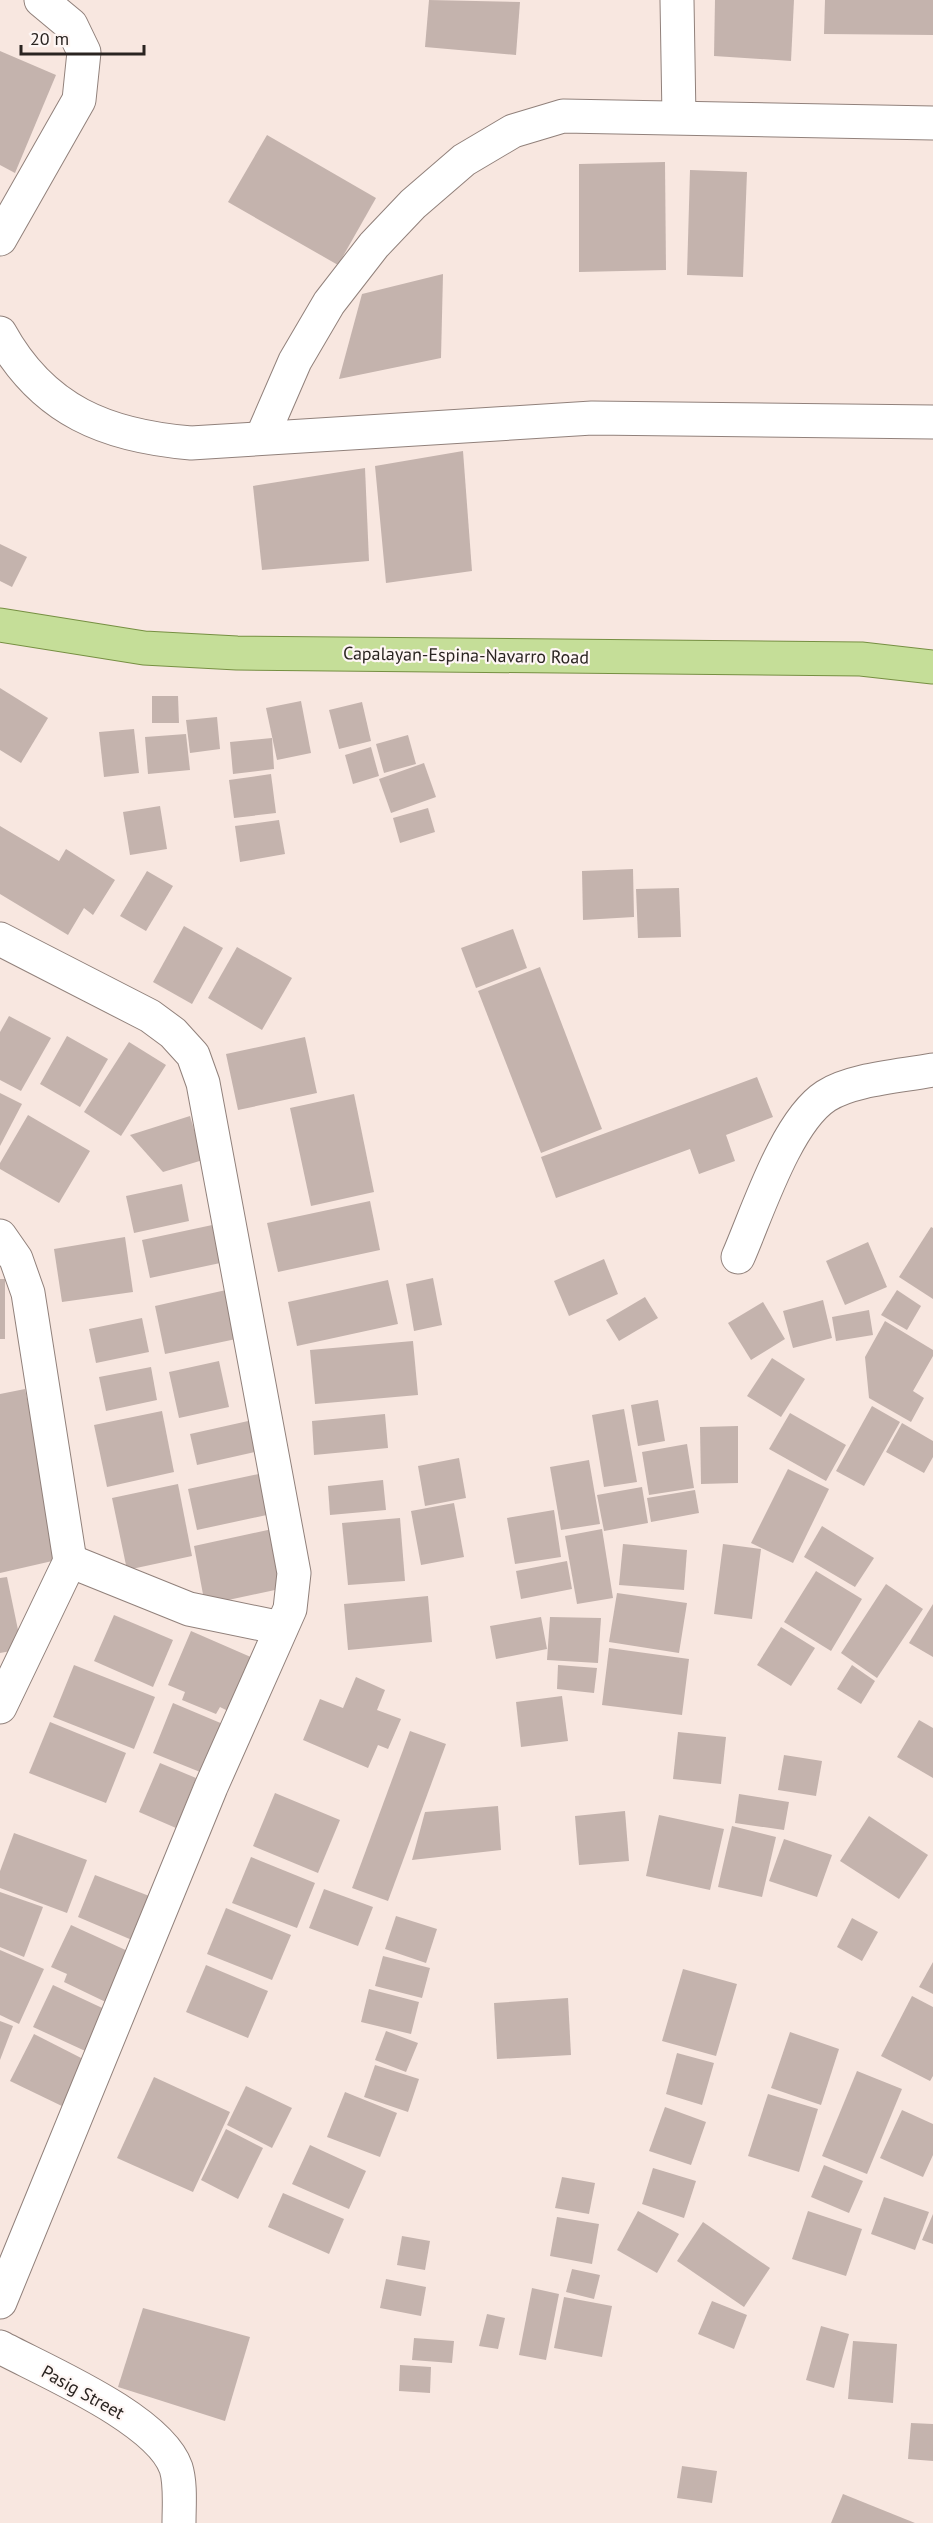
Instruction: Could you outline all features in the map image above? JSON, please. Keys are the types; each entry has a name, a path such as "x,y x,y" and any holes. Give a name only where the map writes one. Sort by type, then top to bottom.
{"main road":[{"name":"Capalayan-Espina-Navarro Road","path":"0,625 144,648 225,652 861,659 933,667"}],"street":[{"path":"0,239 79,100 84,52 71,25 40,0"},
{"path":"677,0 679,117"},
{"path":"262,437 295,361 329,303 374,245 412,204 464,160 513,131 563,116 933,123"},
{"path":"0,333 27,371 49,394 78,415 113,431 147,440 191,443 592,418 933,422"},
{"path":"0,939 150,1016 173,1033 193,1055 203,1083 294,1573 294,1594 281,1628 211,1787 0,2302"},
{"path":"738,1257 787,1143 805,1118 825,1097 845,1087 933,1070"},
{"path":"0,1236 16,1258 28,1293 70,1562 0,1707"},
{"path":"70,1562 189,1609 281,1628"},
{"name":"Pasig Street","path":"0,2347 131,2418 161,2444 176,2468 179,2523"}],"building":[{"path":"429,0 520,2 516,55 425,47"},
{"path":"715,0 794,0 791,61 714,56"},
{"path":"825,0 933,0 933,35 824,34"},
{"path":"0,51 56,75 15,173 0,165"},
{"path":"267,135 376,198 338,265 228,202"},
{"path":"665,162 666,270 579,272 579,164"},
{"path":"690,170 747,172 743,277 687,275"},
{"path":"443,274 441,358 339,379 362,294"},
{"path":"463,451 472,571 386,583 375,466"},
{"path":"365,468 369,561 262,570 253,486"},
{"path":"0,544 27,557 12,587 0,581"},
{"path":"0,688 48,718 21,763 0,750"},
{"path":"152,696 178,696 179,723 152,723"},
{"path":"301,701 311,753 277,760 266,708"},
{"path":"362,702 371,741 339,749 329,710"},
{"path":"217,717 220,749 190,753 186,720"},
{"path":"134,729 139,773 104,777 99,732"},
{"path":"186,734 190,770 148,774 145,737"},
{"path":"408,735 416,764 384,773 376,744"},
{"path":"272,738 274,769 233,774 230,742"},
{"path":"371,747 379,776 353,784 345,755"},
{"path":"424,763 436,797 391,813 379,779"},
{"path":"271,774 276,813 234,818 229,780"},
{"path":"160,806 167,849 130,855 123,812"},
{"path":"428,808 435,832 400,843 393,818"},
{"path":"279,820 285,854 240,862 235,826"},
{"path":"0,826 59,861 66,849 115,880 93,915 84,908 68,935 0,894"},
{"path":"633,869 634,917 583,920 582,871"},
{"path":"147,871 173,886 146,931 120,916"},
{"path":"679,888 681,937 638,938 636,889"},
{"path":"184,926 223,948 192,1004 153,982"},
{"path":"513,929 527,968 476,988 461,948"},
{"path":"237,947 292,978 262,1030 208,998"},
{"path":"540,967 602,1129 541,1153 478,991"},
{"path":"9,1016 51,1038 21,1091 0,1080 0,1032"},
{"path":"67,1036 108,1059 80,1107 40,1084"},
{"path":"305,1037 317,1093 238,1110 226,1054"},
{"path":"129,1042 166,1065 121,1136 84,1112"},
{"path":"757,1077 773,1117 726,1135 735,1161 699,1174 690,1149 556,1198 541,1157"},
{"path":"0,1093 22,1104 0,1146"},
{"path":"354,1094 374,1192 311,1206 290,1108"},
{"path":"28,1115 90,1151 59,1203 0,1169 0,1163"},
{"path":"190,1116 203,1160 163,1172 130,1135"},
{"path":"182,1184 189,1221 134,1233 126,1196"},
{"path":"370,1201 380,1250 278,1272 267,1223"},
{"path":"217,1224 225,1262 150,1278 142,1240"},
{"path":"931,1227 933,1228 933,1299 899,1277"},
{"path":"125,1237 133,1292 62,1302 54,1249"},
{"path":"868,1242 887,1287 845,1305 826,1261"},
{"path":"604,1259 618,1294 569,1316 554,1281"},
{"path":"433,1278 442,1325 414,1331 406,1284"},
{"path":"0,1279 5,1279 5,1339 0,1339"},
{"path":"388,1280 398,1324 297,1346 288,1302"},
{"path":"226,1290 236,1339 165,1354 155,1306"},
{"path":"897,1290 921,1306 907,1330 881,1315"},
{"path":"645,1297 658,1318 619,1341 606,1320"},
{"path":"823,1300 832,1338 793,1348 783,1311"},
{"path":"763,1302 785,1339 751,1360 728,1323"},
{"path":"869,1310 873,1335 836,1341 832,1317"},
{"path":"142,1318 149,1352 96,1363 89,1329"},
{"path":"885,1321 933,1350 933,1356 913,1391 924,1398 911,1422 869,1398 865,1357"},
{"path":"413,1341 418,1395 315,1404 310,1350"},
{"path":"772,1358 805,1379 781,1417 747,1396"},
{"path":"219,1361 229,1407 179,1418 169,1372"},
{"path":"151,1367 157,1400 106,1411 99,1377"},
{"path":"25,1389 61,1559 0,1573 0,1394"},
{"path":"658,1400 665,1441 638,1446 631,1405"},
{"path":"872,1406 900,1422 864,1486 836,1471"},
{"path":"624,1409 637,1482 604,1487 592,1415"},
{"path":"162,1411 174,1472 107,1487 94,1425"},
{"path":"790,1413 846,1445 826,1481 769,1449"},
{"path":"385,1414 388,1448 314,1455 312,1421"},
{"path":"257,1419 264,1450 197,1465 190,1434"},
{"path":"902,1423 933,1441 933,1457 924,1473 886,1452"},
{"path":"738,1426 738,1483 701,1484 700,1427"},
{"path":"687,1444 694,1488 649,1495 642,1452"},
{"path":"459,1458 466,1498 425,1506 418,1466"},
{"path":"589,1460 600,1524 561,1530 550,1467"},
{"path":"788,1469 829,1489 793,1563 751,1543"},
{"path":"268,1472 276,1513 197,1530 188,1489"},
{"path":"383,1480 386,1510 330,1515 328,1486"},
{"path":"178,1484 192,1556 127,1570 112,1498"},
{"path":"642,1487 648,1523 604,1531 597,1495"},
{"path":"695,1490 699,1513 651,1522 647,1498"},
{"path":"454,1503 464,1557 421,1565 411,1511"},
{"path":"554,1510 561,1557 515,1564 507,1518"},
{"path":"400,1518 405,1581 348,1585 342,1523"},
{"path":"822,1526 874,1558 855,1587 804,1557"},
{"path":"277,1528 289,1587 205,1605 194,1546"},
{"path":"602,1529 613,1598 577,1604 565,1536"},
{"path":"623,1544 687,1550 684,1590 619,1585"},
{"path":"723,1544 761,1549 752,1619 714,1614"},
{"path":"567,1561 572,1589 521,1599 516,1571"},
{"path":"816,1571 862,1599 831,1651 784,1622"},
{"path":"7,1577 22,1649 0,1653 0,1578"},
{"path":"886,1584 923,1609 877,1678 841,1653"},
{"path":"617,1593 687,1603 679,1653 609,1642"},
{"path":"428,1596 432,1642 348,1650 344,1604"},
{"path":"933,1604 933,1657 909,1643"},
{"path":"114,1615 173,1640 153,1687 94,1661"},
{"path":"541,1617 547,1649 496,1659 490,1626"},
{"path":"550,1617 601,1618 598,1663 547,1660"},
{"path":"781,1627 815,1648 791,1686 757,1665"},
{"path":"191,1631 253,1658 230,1712 220,1707 216,1714 182,1700 185,1692 168,1685"},
{"path":"609,1648 689,1659 682,1715 602,1705"},
{"path":"74,1665 155,1697 134,1749 53,1717"},
{"path":"558,1665 597,1668 594,1693 557,1689"},
{"path":"852,1665 875,1681 861,1704 837,1689"},
{"path":"356,1677 385,1690 377,1710 401,1719 388,1749 378,1745 368,1768 303,1740 320,1699 343,1708"},
{"path":"562,1696 568,1741 521,1747 516,1702"},
{"path":"173,1703 230,1727 210,1776 153,1753"},
{"path":"919,1720 933,1728 933,1778 897,1757"},
{"path":"50,1722 126,1753 106,1803 29,1773"},
{"path":"410,1731 446,1744 388,1901 352,1888"},
{"path":"678,1732 726,1737 721,1784 673,1779"},
{"path":"784,1755 822,1761 816,1796 778,1790"},
{"path":"160,1763 196,1778 176,1828 139,1812"},
{"path":"275,1793 340,1820 318,1873 253,1846"},
{"path":"739,1794 789,1802 784,1830 735,1823"},
{"path":"498,1806 501,1850 412,1860 425,1812"},
{"path":"625,1811 629,1861 579,1865 575,1816"},
{"path":"659,1815 724,1829 710,1890 646,1876"},
{"path":"869,1816 928,1855 899,1899 840,1861"},
{"path":"732,1826 776,1837 762,1897 718,1887"},
{"path":"14,1833 87,1860 67,1913 0,1888 0,1871"},
{"path":"784,1839 832,1855 817,1897 769,1881"},
{"path":"251,1857 315,1883 297,1928 232,1903"},
{"path":"95,1875 157,1899 139,1943 78,1917"},
{"path":"324,1889 373,1907 358,1946 309,1928"},
{"path":"0,1892 43,1907 24,1957 0,1947"},
{"path":"226,1908 291,1935 272,1980 207,1954"},
{"path":"396,1916 437,1929 426,1963 385,1949"},
{"path":"852,1918 878,1932 862,1961 837,1947"},
{"path":"71,1925 132,1953 114,2006 64,1982 67,1974 51,1967"},
{"path":"0,1950 44,1969 19,2024 0,2015"},
{"path":"383,1956 430,1968 422,1998 375,1986"},
{"path":"933,1962 933,1994 919,1987"},
{"path":"206,1965 268,1991 248,2038 186,2012"},
{"path":"683,1969 737,1984 716,2056 662,2041"},
{"path":"53,1985 113,2013 94,2055 33,2027"},
{"path":"369,1989 419,2002 411,2034 361,2022"},
{"path":"912,1996 933,2007 933,2076 930,2081 881,2056"},
{"path":"568,1998 571,2055 497,2059 494,2003"},
{"path":"0,2021 13,2026 0,2060"},
{"path":"386,2031 418,2043 406,2072 375,2060"},
{"path":"790,2032 839,2049 821,2105 771,2088"},
{"path":"34,2034 89,2062 66,2108 10,2081"},
{"path":"677,2053 714,2063 702,2105 666,2094"},
{"path":"375,2065 419,2079 408,2112 364,2097"},
{"path":"857,2071 902,2089 867,2174 822,2156"},
{"path":"154,2077 230,2112 193,2192 117,2158"},
{"path":"246,2086 292,2108 272,2148 227,2125"},
{"path":"345,2092 397,2113 380,2157 327,2137"},
{"path":"768,2094 818,2109 799,2172 748,2156"},
{"path":"665,2107 706,2122 691,2165 649,2151"},
{"path":"902,2110 933,2124 933,2155 923,2177 880,2158"},
{"path":"226,2129 263,2148 238,2199 201,2180"},
{"path":"310,2145 366,2171 349,2209 292,2184"},
{"path":"824,2165 863,2181 849,2213 811,2197"},
{"path":"653,2168 696,2181 684,2218 642,2204"},
{"path":"562,2177 595,2183 589,2214 555,2208"},
{"path":"283,2193 344,2219 329,2254 268,2227"},
{"path":"884,2197 929,2212 915,2250 871,2234"},
{"path":"638,2211 679,2234 657,2273 617,2250"},
{"path":"808,2211 862,2229 846,2276 792,2259"},
{"path":"933,2214 933,2244 922,2240"},
{"path":"557,2217 599,2224 592,2264 550,2256"},
{"path":"703,2222 770,2268 744,2307 677,2261"},
{"path":"402,2236 430,2241 425,2270 397,2265"},
{"path":"572,2269 600,2275 594,2299 566,2292"},
{"path":"386,2279 426,2287 421,2316 380,2308"},
{"path":"532,2288 559,2294 546,2360 519,2355"},
{"path":"564,2297 612,2306 602,2357 554,2348"},
{"path":"712,2301 747,2315 734,2349 698,2334"},
{"path":"143,2308 250,2337 225,2421 118,2387"},
{"path":"487,2314 505,2318 498,2349 479,2346"},
{"path":"821,2326 849,2334 834,2388 806,2380"},
{"path":"414,2338 454,2341 452,2363 412,2360"},
{"path":"853,2341 897,2344 893,2403 848,2399"},
{"path":"400,2365 431,2367 430,2393 399,2391"},
{"path":"911,2423 933,2424 933,2461 908,2459"},
{"path":"682,2466 717,2471 712,2503 677,2498"},
{"path":"843,2494 915,2523 831,2523"}]}
